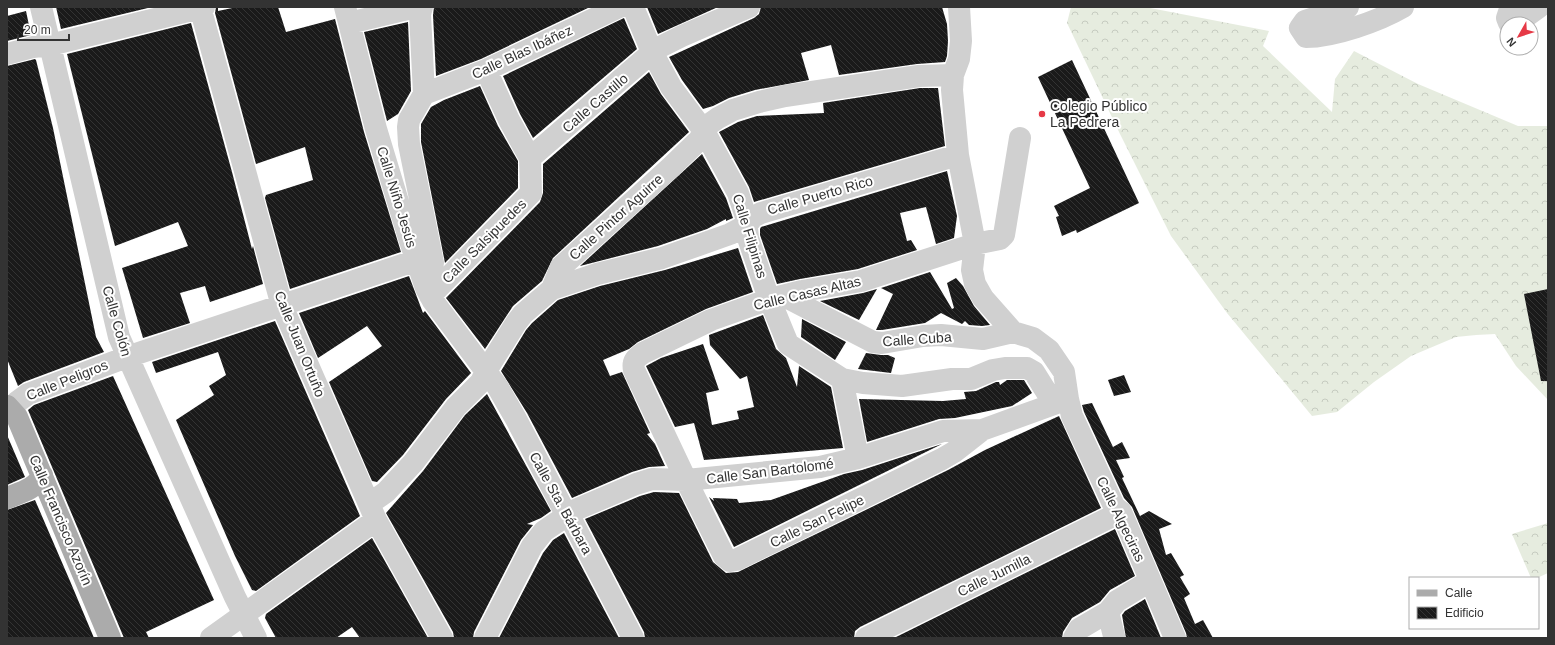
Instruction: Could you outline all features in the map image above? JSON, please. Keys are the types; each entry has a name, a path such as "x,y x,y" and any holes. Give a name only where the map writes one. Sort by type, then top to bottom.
{"main road":[{"name":"Calle Francisco Azorín","path":"9,408 17,417 110,638"},
{"path":"7,498 34,486 40,480 42,475"}],"street":[{"name":"Calle Colón","path":"41,7 119,337 243,616 256,638"},
{"path":"7,54 33,47 50,45 202,7"},
{"name":"Calle Juan Ortuño","path":"202,7 282,306 373,512 442,638"},
{"path":"347,15 416,7"},
{"path":"422,7 420,14 424,94 409,120 408,126 409,144 432,263 423,278"},
{"name":"Calle Blas Ibáñez","path":"424,94 486,70 619,7"},
{"name":"Calle Filipinas","path":"633,7 652,52 671,88 704,131 738,193 746,217 748,238 777,298 788,344 842,379 863,384 902,386 971,379 993,370 1022,367 1027,368 1034,372 1061,402"},
{"name":"Calle Castillo","path":"530,158 652,52 682,36 749,7"},
{"path":"959,7 962,41 952,90 958,155 975,244 972,270 975,284 983,298 1013,332 1033,338 1049,350 1062,366 1064,372 1061,402"},
{"path":"1348,7 1305,21 1300,28 1306,37 1328,34 1368,22 1403,7"},
{"path":"1514,7 1509,12 1507,18 1509,23 1517,23 1539,7"},
{"name":"Calle Niño Jesús","path":"347,15 376,129 409,238 423,278 486,371"},
{"path":"486,70 509,120 530,158"},
{"name":"Calle Pintor Aguirre","path":"211,638 243,616 373,512 386,492 404,473 456,407 481,382 486,371 523,314 552,289 561,267 670,168 696,143 712,122 733,110 785,96 919,76 954,76"},
{"name":"Calle Casas Altas","path":"686,480 634,370 633,366 635,359 643,353 711,320 777,298 861,281 975,244 1000,239 1004,235 1020,138"},
{"name":"Calle Puerto Rico","path":"552,289 597,274 662,258 730,234 747,225 753,217 761,213 958,155"},
{"name":"Calle Salsipuedes","path":"423,278 531,193 530,158"},
{"name":"Calle Peligros","path":"9,408 28,394 127,356 282,306 423,278"},
{"name":"Calle Cuba","path":"777,298 873,342 882,344 922,336 942,335 983,339 1013,332"},
{"name":"Calle Sta. Bárbara","path":"486,371 497,386 516,419 567,516 574,525 633,638"},
{"path":"842,379 858,458"},
{"path":"7,386 19,394 28,394"},
{"name":"Calle San Bartolomé","path":"485,638 532,546 544,531 575,510 636,484 652,479 686,480 820,468 858,458 943,431 982,430 1061,402"},
{"name":"Calle Algeciras","path":"1061,402 1072,416 1114,506 1121,512 1175,638"},
{"name":"Calle San Felipe","path":"686,480 724,556 728,560 733,561 942,459 954,452 982,430"},
{"name":"Calle Jumilla","path":"866,638 1121,512"},
{"path":"1074,638 1079,630 1108,612 1117,601 1125,595 1150,581"},
{"path":"1108,612 1114,638"}],"green space":[{"path":"1071,7 1145,7 1269,31 1263,46 1332,112 1335,79 1354,51 1418,84 1518,126 1548,126 1548,400 1516,366 1495,334 1476,335 1456,337 1411,356 1374,382 1337,412 1312,416 1227,313 1171,236 1067,23"},
{"path":"1548,523 1548,573 1539,577 1531,577 1512,534"}],"building":[{"path":"56,7 152,7 61,29"},
{"path":"216,7 218,7 218,11 237,7 278,7 286,32 335,19 364,132 401,252 290,289 265,198 266,195 313,180 305,147 256,164 215,13"},
{"path":"434,7 590,7 481,59 436,76 433,15"},
{"path":"647,7 718,7 658,34"},
{"path":"761,7 942,7 947,24 947,56 945,62 917,64 839,75 831,45 801,53 809,80 755,90 729,98 703,109 682,80 669,57 754,18 759,14"},
{"path":"26,11 31,35 7,41 7,16"},
{"path":"624,18 637,49 533,138 520,114 503,76"},
{"path":"408,22 411,91 398,114 387,121 364,32"},
{"path":"191,23 252,249 253,246 263,284 210,302 205,286 180,293 190,323 143,338 122,268 188,246 178,222 115,246 67,54"},
{"path":"35,59 53,128 96,337 104,352 24,382 18,386 7,359 7,66"},
{"path":"1072,60 1139,203 1077,233 1076,230 1062,236 1056,217 1059,216 1054,206 1090,188 1038,77"},
{"path":"649,72 661,94 689,132 553,258 542,281 513,306 485,349 446,298 540,202 543,193 543,164"},
{"path":"480,86 498,126 518,161 518,188 445,263 421,142 421,124 431,107 444,100"},
{"path":"920,88 938,88 945,146 754,202 749,187 719,132 738,122 757,116 824,113 823,103"},
{"path":"702,154 726,198 733,218 726,221 726,219 707,229 658,246 580,266"},
{"path":"947,171 957,216 954,238 936,244 926,207 900,213 907,241 911,240 917,250 858,269 777,284 760,235 761,227"},
{"path":"738,248 753,292 706,309 638,342 629,349 603,360 610,376 622,372 650,433 647,434 655,444 665,466 649,467 632,472 572,498 527,413 501,371 526,330 558,300 600,286 665,270"},
{"path":"930,272 952,309 954,308 947,283 956,278 963,286 974,306 990,325 969,325 965,321 962,324 941,313 925,323 876,330 893,294 881,288"},
{"path":"409,276 423,313 425,311 471,373 446,399 403,455 377,482 372,481 329,382 382,346 367,326 318,358 299,313"},
{"path":"877,289 859,320 820,301 863,293"},
{"path":"1548,289 1548,381 1541,381 1524,294"},
{"path":"763,315 776,349 786,358 797,387 799,366 831,387 843,448 704,460 694,423 675,427 646,366 661,358 703,344 719,390 706,393 712,425 739,419 737,411 754,407 747,376 740,379 710,345 709,335"},
{"path":"802,319 846,342 835,360 801,337"},
{"path":"275,321 360,516 256,591 252,590 235,556 176,420 214,395 209,386 226,375 218,352 156,373 152,362"},
{"path":"866,353 888,355 895,358 891,373 858,369"},
{"path":"1124,375 1131,392 1114,396 1108,380"},
{"path":"113,376 214,600 146,632 149,638 124,638 28,410 34,405"},
{"path":"1007,380 1024,380 1032,393 1012,406 955,418 939,419 867,442 859,399 943,401 966,399 964,392 976,391 996,382 999,382 1000,385"},
{"path":"487,394 551,511 541,518 527,524 533,525 521,540 474,632 473,638 454,638 453,632 386,513 423,471 465,415"},
{"path":"1092,403 1113,447 1122,442 1130,458 1116,460 1124,477 1122,478 1140,516 1149,511 1172,524 1159,529 1166,555 1171,553 1184,575 1180,577 1190,594 1184,598 1195,624 1203,620 1213,638 1187,638 1132,507 1124,498 1084,412 1082,405"},
{"path":"1059,416 1101,508 860,627 855,631 854,638 645,638 644,632 585,519 640,496 654,492 679,493 713,562 726,573 738,572 948,470 985,450"},
{"path":"7,435 25,477 7,485"},
{"path":"942,444 734,547 709,497 714,501 713,498 737,499 739,503 771,500 844,474 862,470"},
{"path":"35,500 94,638 7,638 7,510"},
{"path":"1115,529 1135,576 1110,590 1100,602 1072,618 1063,632 1062,638 894,638"},
{"path":"564,533 619,638 499,638 543,553 553,540"},
{"path":"372,538 428,638 360,638 352,627 336,638 276,638 265,618 266,614"},
{"path":"1145,599 1161,638 1126,638 1122,615 1125,611"}],"place":[{"name":"Colegio Público La Pedrera","path":"1042,114"}]}
